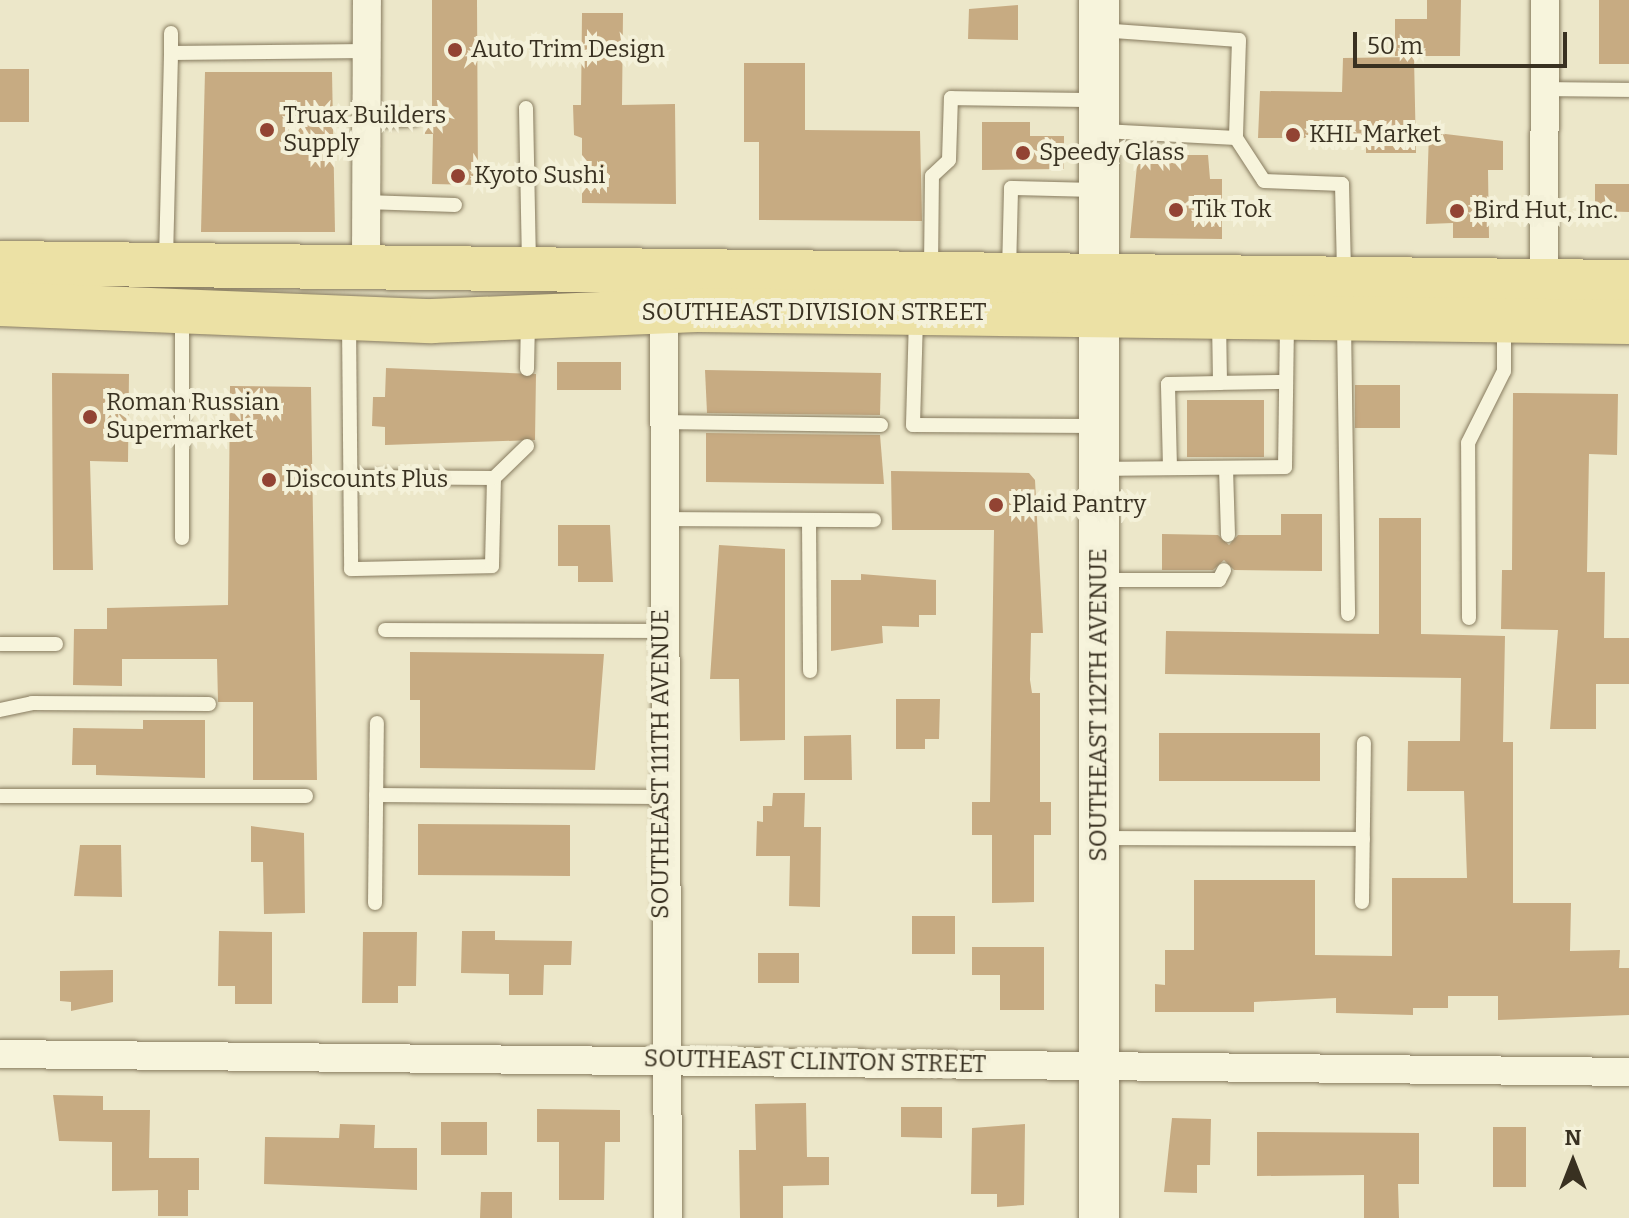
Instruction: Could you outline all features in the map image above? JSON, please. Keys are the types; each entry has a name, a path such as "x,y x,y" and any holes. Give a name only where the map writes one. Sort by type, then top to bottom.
{"main road":[{"name":"SOUTHEAST 112TH AVENUE","path":"1099,15 1099,1218"},
{"name":"SOUTHEAST DIVISION STREET","path":"20,263 1009,273 1219,317 1287,318 1344,298 1504,320 1629,322"},
{"path":"0,296 20,263"},
{"path":"182,310 204,295 351,291 366,266"},
{"name":"SOUTHEAST DIVISION STREET","path":"0,304 349,320 528,318 664,310 916,313 1100,294 1344,298 1544,281 1629,282"}],"street":[{"path":"366,266 367,0"},
{"path":"1544,281 1545,0"},
{"name":"SOUTHEAST 111TH AVENUE","path":"664,310 660,631 662,1061 668,1218"},
{"name":"SOUTHEAST CLINTON STREET","path":"0,1054 1629,1072"}],"lane":[{"path":"1099,15 1239,40 1236,138 1264,181 1342,184 1348,614"},
{"path":"166,264 171,33"},
{"path":"171,53 367,51"},
{"path":"1545,89 1629,90"},
{"path":"931,272 932,176 949,160 951,98 1099,115 1236,138"},
{"path":"526,108 529,268"},
{"path":"366,121 414,119"},
{"path":"1009,273 1011,188 1099,190"},
{"path":"365,202 455,205"},
{"path":"182,310 182,538"},
{"path":"916,313 913,425 1100,426"},
{"path":"1219,317 1220,383"},
{"path":"527,369 528,318"},
{"path":"1100,469 1285,467 1287,318"},
{"path":"349,320 351,569 492,566 494,478"},
{"path":"1469,618 1468,443 1504,371 1504,320"},
{"path":"1170,468 1168,384 1285,382"},
{"path":"661,422 881,425"},
{"path":"351,477 494,478 527,446"},
{"path":"1226,468 1228,535"},
{"path":"660,519 874,520"},
{"path":"809,520 810,671"},
{"path":"1100,580 1219,580 1224,570"},
{"path":"385,630 660,631"},
{"path":"0,644 56,644"},
{"path":"0,710 32,703 209,704"},
{"path":"375,903 377,723"},
{"path":"1362,902 1364,743"},
{"path":"376,795 661,797"},
{"path":"0,796 306,796"},
{"path":"1099,838 1363,839"}],"building":[{"path":"432,0 477,0 478,185 432,184 433,134 425,134 425,112 432,112"},
{"path":"1427,0 1461,0 1460,56 1395,56 1395,19 1427,19"},
{"path":"1599,0 1629,0 1629,64 1599,64"},
{"path":"1018,5 1018,40 968,39 969,9"},
{"path":"582,13 623,13 622,105 675,104 676,204 582,203 582,138 574,135 573,105 581,105"},
{"path":"1414,57 1416,153 1366,153 1366,138 1258,138 1260,91 1342,92 1343,58"},
{"path":"744,63 805,63 805,130 920,131 922,221 759,220 759,142 744,142"},
{"path":"0,69 29,69 29,122 0,122"},
{"name":"Truax Builders Supply","path":"205,72 332,72 335,232 201,232"},
{"name":"Speedy Glass","path":"982,122 1030,122 1030,136 1064,136 1064,169 982,170"},
{"path":"1429,132 1503,141 1503,170 1488,170 1489,238 1453,238 1453,223 1426,224"},
{"name":"Tik Tok","path":"1138,155 1208,155 1210,179 1222,179 1222,239 1130,238"},
{"path":"1595,184 1629,184 1629,212 1595,211"},
{"path":"557,362 621,362 621,390 557,390"},
{"path":"386,368 536,374 535,440 385,445 385,427 372,426 373,397 385,397"},
{"path":"705,370 881,373 880,415 707,413"},
{"name":"Roman Russian Supermarket","path":"52,373 129,374 128,462 90,461 93,570 53,570"},
{"path":"1355,385 1400,385 1400,428 1355,428"},
{"path":"230,386 311,387 317,780 253,780 253,702 218,702 217,659 122,659 122,686 73,685 74,629 107,629 107,608 228,605"},
{"path":"1513,393 1618,394 1617,455 1589,454 1587,572 1605,572 1604,638 1629,638 1629,684 1596,684 1596,729 1550,729 1558,630 1501,629 1502,570 1512,570"},
{"path":"1187,400 1264,400 1264,457 1187,457"},
{"path":"706,433 880,435 884,484 706,482"},
{"path":"891,471 1029,473 1035,480 1043,633 1031,633 1030,680 1032,693 1040,693 1040,802 1051,802 1051,835 1034,835 1034,902 992,903 992,835 972,835 972,802 990,802 994,530 892,530"},
{"path":"1281,514 1322,514 1322,571 1234,570 1224,560 1213,570 1162,570 1162,534 1218,535 1229,545 1238,535 1281,535"},
{"path":"1379,518 1421,518 1421,634 1505,636 1503,742 1513,742 1513,903 1571,903 1570,951 1620,950 1619,968 1629,968 1629,1015 1498,1020 1498,996 1448,996 1448,1008 1413,1008 1413,1015 1336,1013 1336,998 1254,1002 1254,1012 1155,1012 1155,984 1165,985 1165,950 1194,950 1194,880 1315,880 1315,955 1392,956 1392,878 1467,878 1464,791 1407,791 1408,741 1460,741 1461,678 1165,674 1166,631 1379,634"},
{"path":"558,525 610,525 613,582 578,582 578,566 558,566"},
{"path":"719,545 785,549 785,740 740,741 739,679 710,679"},
{"path":"861,574 936,580 936,615 919,615 919,627 882,626 883,643 831,651 831,580 861,580"},
{"path":"410,652 604,654 595,770 420,768 420,700 410,700"},
{"path":"896,699 940,699 939,739 925,739 925,749 896,749"},
{"path":"143,720 205,720 205,778 96,775 96,765 72,765 73,728 143,729"},
{"path":"1159,733 1320,733 1320,781 1159,781"},
{"path":"851,735 852,780 804,780 804,736"},
{"path":"773,793 805,793 804,827 821,827 820,907 789,906 790,856 756,856 757,821 763,822 763,806 772,806"},
{"path":"418,824 570,825 570,876 418,875"},
{"path":"251,826 304,833 305,913 264,914 263,862 251,862"},
{"path":"80,845 121,845 122,897 74,896"},
{"path":"912,916 955,916 955,954 912,954"},
{"path":"219,931 272,932 272,1004 235,1004 235,986 218,986"},
{"path":"462,931 495,931 495,940 572,941 571,965 544,965 543,995 509,995 509,974 461,973"},
{"path":"363,932 417,932 416,986 398,986 398,1003 362,1003"},
{"path":"972,947 1044,947 1044,1010 1000,1010 1000,975 972,975"},
{"path":"758,953 799,953 799,983 758,983"},
{"path":"113,970 113,1002 71,1011 71,1002 60,1001 60,971"},
{"path":"53,1095 103,1096 103,1110 150,1110 149,1158 199,1158 199,1190 188,1190 188,1216 158,1216 158,1190 112,1191 112,1142 59,1141"},
{"path":"806,1103 807,1157 829,1157 829,1185 783,1186 783,1218 740,1218 739,1150 756,1150 755,1104"},
{"path":"901,1107 942,1107 942,1138 901,1137"},
{"path":"537,1109 620,1110 620,1142 605,1142 604,1200 559,1200 559,1142 537,1142"},
{"path":"1172,1118 1211,1119 1210,1165 1197,1165 1197,1193 1164,1192"},
{"path":"441,1122 487,1122 487,1155 441,1155"},
{"path":"340,1124 375,1125 374,1148 417,1148 417,1190 264,1184 265,1137 339,1138"},
{"path":"1025,1124 1024,1205 997,1207 997,1194 971,1194 972,1128"},
{"path":"1493,1127 1526,1127 1526,1187 1493,1187"},
{"path":"1257,1132 1419,1133 1419,1184 1398,1184 1399,1218 1364,1218 1364,1175 1257,1176"},
{"path":"481,1192 512,1192 512,1218 480,1218"}],"place":[{"name":"Auto Trim Design","path":"455,50"},
{"name":"Truax Builders Supply","path":"267,130"},
{"name":"KHL Market","path":"1293,135"},
{"name":"Speedy Glass","path":"1023,153"},
{"name":"Kyoto Sushi","path":"458,176"},
{"name":"Tik Tok","path":"1176,210"},
{"name":"Bird Hut, Inc.","path":"1457,211"},
{"name":"Roman Russian Supermarket","path":"90,417"},
{"name":"Discounts Plus","path":"269,480"},
{"name":"Plaid Pantry","path":"996,505"}]}
